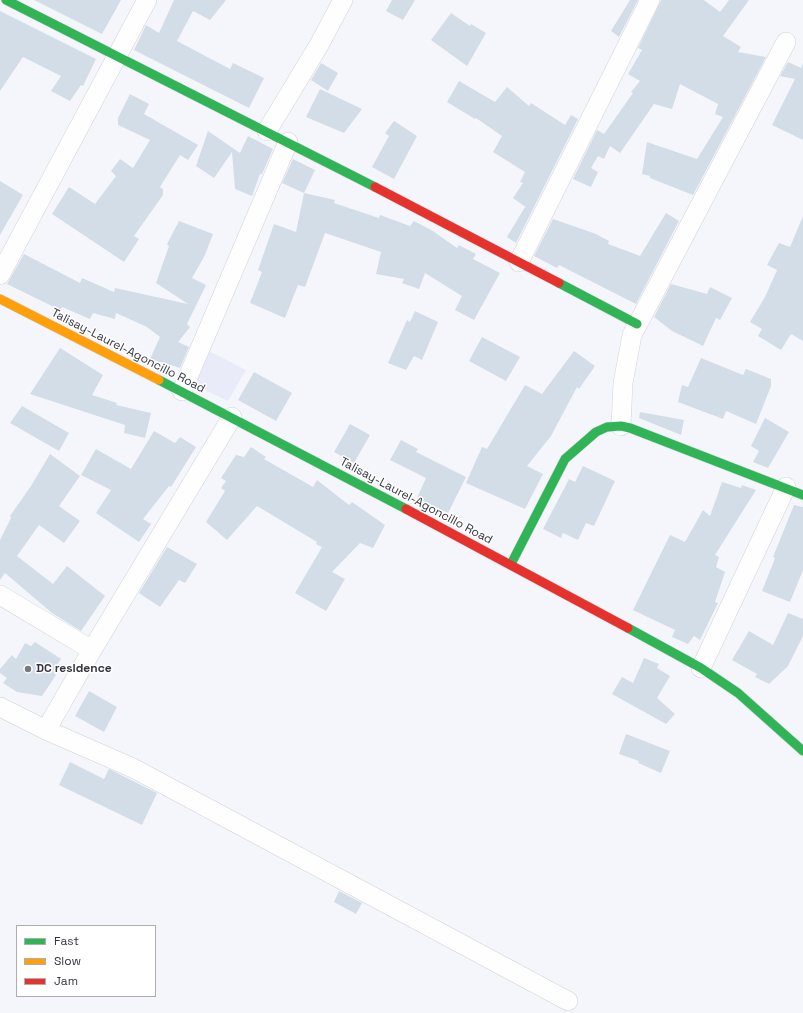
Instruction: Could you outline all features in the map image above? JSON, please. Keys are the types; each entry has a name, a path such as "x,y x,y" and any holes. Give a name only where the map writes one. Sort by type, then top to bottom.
{"street":[{"path":"6,0 267,131 638,324"},
{"path":"0,275 147,0"},
{"path":"267,131 319,45 343,0"},
{"path":"518,262 650,0"},
{"path":"621,426 623,383 632,335 786,42"},
{"path":"182,391 288,142"},
{"name":"Talisay-Laurel-Agoncillo Road","path":"0,299 232,417 511,564 701,668 738,693 803,751"},
{"path":"46,730 92,650 232,417"},
{"path":"511,564 565,459 596,432 607,427 621,426 803,494"},
{"path":"701,668 786,487"},
{"path":"0,595 92,650"},
{"path":"0,707 46,730 133,768 568,1001"}],"shaded area":[{"path":"209,351 246,370 228,401 192,384"}],"building":[{"path":"34,0 121,0 102,34"},
{"path":"174,0 226,0 210,20 193,11 177,41 230,69 233,63 264,78 249,108 134,50 146,25 159,33"},
{"path":"392,0 415,0 403,20 386,11"},
{"path":"630,0 638,0 619,37 611,31"},
{"path":"661,0 704,0 720,12 729,0 749,0 723,36 741,47 738,52 766,57 693,195 642,174 647,142 697,159 723,117 715,114 718,104 680,84 672,109 654,104 620,153 610,146 604,159 598,156 591,168 598,172 591,187 573,179 597,130 604,134 633,93 631,92 640,81 628,74 642,50 638,48"},
{"path":"0,11 96,59 83,86 81,85 70,101 51,91 61,76 23,57 0,91"},
{"path":"451,13 470,26 471,24 486,33 467,66 431,40"},
{"path":"788,62 801,68 803,63 803,140 772,125 795,79 780,76"},
{"path":"321,63 338,73 328,91 311,80"},
{"path":"459,81 495,102 507,87 529,106 531,103 565,125 571,115 578,119 516,243 507,237 525,207 527,208 513,198 523,183 520,182 525,172 493,152 502,136 476,118 475,119 447,102"},
{"path":"320,89 362,109 344,133 306,117"},
{"path":"130,94 149,104 144,114 198,145 188,160 180,155 160,187 163,189 163,195 134,236 139,239 124,262 52,214 69,187 95,204 116,176 111,171 120,159 133,168 150,140 118,125 118,118"},
{"path":"394,121 417,136 394,179 372,167 389,136 385,133"},
{"path":"208,131 240,153 248,136 273,149 262,174 260,174 252,196 235,189 232,152 214,178 196,166"},
{"path":"293,159 315,170 304,193 282,183"},
{"path":"0,181 23,195 0,235"},
{"path":"304,193 335,200 334,203 379,218 380,215 410,226 414,221 433,231 457,248 459,245 476,254 473,259 500,273 474,320 455,310 462,296 425,273 419,289 402,283 404,279 376,274 381,252 325,233 305,287 298,285 285,318 250,303 262,272 258,270 274,224 296,232"},
{"path":"666,213 679,221 636,304 559,265 557,268 534,256 553,219 596,234 609,241 608,244 640,256"},
{"path":"803,216 803,341 791,334 781,350 758,336 762,329 750,322 765,297 777,270 767,265 779,243 790,247"},
{"path":"179,221 213,234 205,255 192,278 206,285 187,324 190,327 178,342 189,347 180,368 150,359 160,337 147,327 116,313 115,319 93,313 90,319 62,307 60,310 7,284 24,254 80,283 82,278 114,292 115,288 188,304 156,283 169,246 167,244"},
{"path":"671,284 707,294 710,287 732,298 720,320 716,318 703,346 672,331 654,317"},
{"path":"415,311 438,322 422,360 414,356 406,370 388,363 407,320 410,322"},
{"path":"482,337 520,357 506,381 469,361"},
{"path":"60,348 103,375 92,395 117,403 116,405 151,413 145,438 124,433 125,425 30,394"},
{"path":"574,351 595,366 579,389 577,387 551,436 527,466 543,474 525,509 466,483 482,447 487,449 525,385 542,394"},
{"path":"701,358 743,375 746,369 771,379 771,386 756,424 726,411 723,419 678,402 682,385 688,387"},
{"path":"254,372 292,393 276,421 238,400"},
{"path":"22,406 69,433 59,451 10,423"},
{"path":"640,412 684,420 681,435 639,418"},
{"path":"765,418 789,432 768,468 753,462 759,451 751,446"},
{"path":"350,424 370,435 354,463 334,452"},
{"path":"154,431 175,443 180,437 196,447 171,487 169,486 143,519 151,524 139,542 96,513 111,490 81,475 96,449 131,469"},
{"path":"401,440 418,449 416,452 466,477 448,513 417,498 426,478 390,460"},
{"path":"251,447 266,457 264,459 313,487 317,480 349,505 352,502 385,525 373,548 360,543 332,572 345,579 326,611 295,593 322,547 316,544 317,542 257,506 227,540 206,522 225,491 221,488 226,481 221,478 236,455 244,457"},
{"path":"50,454 80,476 59,506 80,521 64,543 39,525 17,556 53,584 67,566 105,596 81,631 52,613 5,573 0,580 0,540 11,518 10,516 31,486"},
{"path":"583,466 615,481 594,526 586,523 578,540 563,533 561,538 543,529 569,479 575,482"},
{"path":"722,482 741,488 742,485 756,490 715,555 719,557 716,567 725,572 715,602 718,603 700,640 694,636 688,644 672,637 675,630 633,610 670,535 685,542 703,510 710,516"},
{"path":"794,505 803,507 803,570 790,602 762,591 775,558 773,557"},
{"path":"167,547 197,564 185,583 179,580 160,607 139,593"},
{"path":"788,613 803,619 803,636 788,666 769,684 755,677 757,674 732,660 749,631 773,645"},
{"name":"DC residence","path":"35,642 61,659 53,671 56,675 42,696 17,692 3,683 7,678 0,673 0,669 12,655 16,659 25,643 31,646"},
{"path":"644,658 659,664 657,668 670,676 657,698 675,714 666,724 612,694 622,677 633,683"},
{"path":"89,691 117,707 104,732 75,716"},
{"path":"626,734 670,751 661,773 638,763 639,761 619,754"},
{"path":"70,762 104,779 109,769 157,793 142,825 59,785"},
{"path":"339,891 362,903 356,914 334,902"}],"traffic: fast":[{"path":"6,0 375,187"},
{"path":"559,283 637,324"},
{"path":"159,380 406,509"},
{"path":"511,564 565,459 596,432 607,427 621,426 630,428 803,495"},
{"path":"628,628 701,668 738,693 803,751"}],"traffic: slow":[{"path":"0,299 159,380"}],"traffic: jam":[{"path":"375,187 559,283"},
{"path":"406,509 628,628"}],"place":[{"name":"DC residence","path":"28,669"}]}
